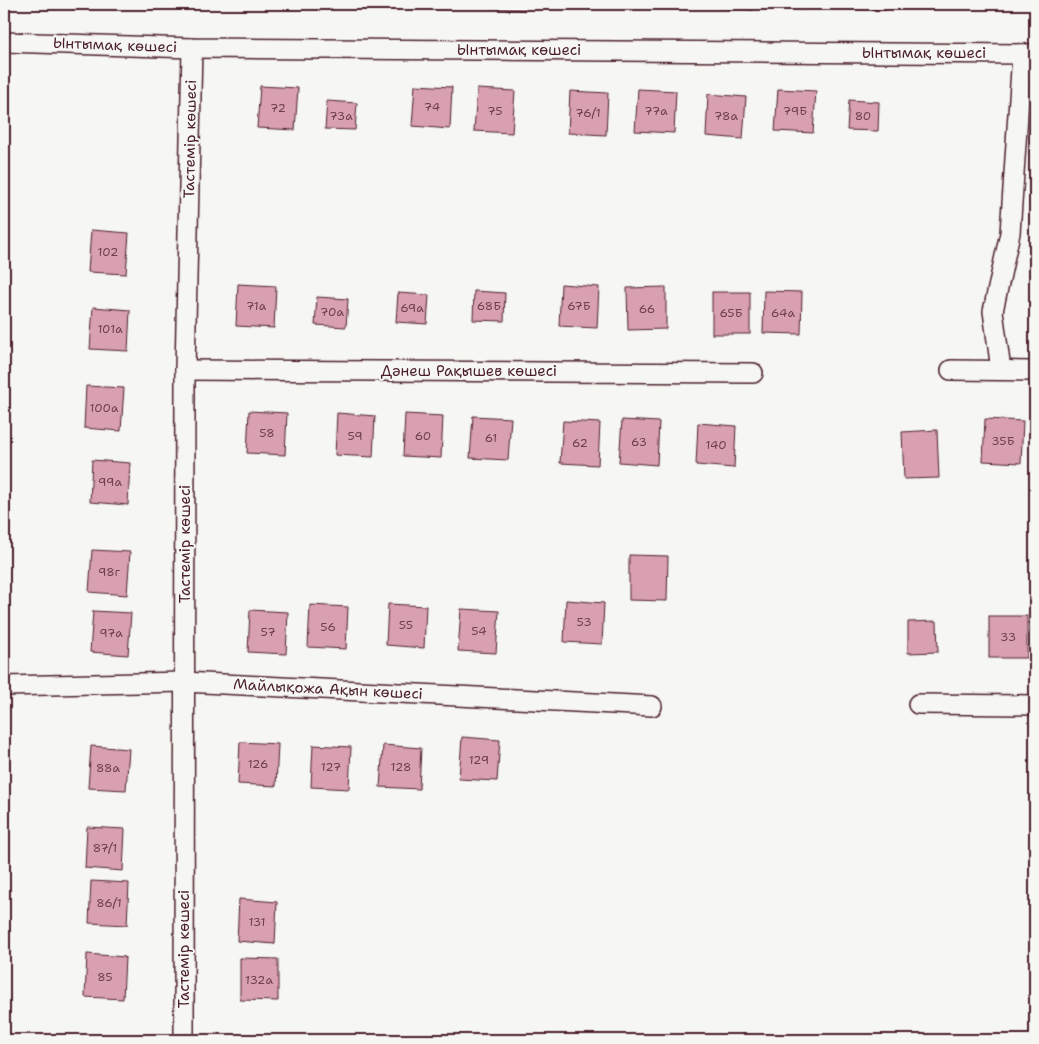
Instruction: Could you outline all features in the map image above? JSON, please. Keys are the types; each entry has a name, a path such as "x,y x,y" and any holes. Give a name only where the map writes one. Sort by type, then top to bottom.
{"street":[{"name":"Ынтымақ көшесі","path":"4,42 192,48 1029,54"},
{"name":"Тастемір көшесі","path":"184,1040 185,370 192,48"},
{"path":"1002,370 993,311 1010,233 1029,54"},
{"name":"Дәнеш Рақышев көшесі","path":"185,370 753,372"},
{"path":"951,370 1035,371"},
{"name":"Майлықожа Ақын көшесі","path":"4,686 184,682 652,706"},
{"path":"918,704 1035,705"}],"building":[{"path":"63,4 101,4 101,8 63,6"},
{"path":"285,4 314,4 314,6 285,6"},
{"path":"411,4 449,4 449,9 411,8"},
{"path":"488,4 526,4 526,10 488,8"},
{"path":"633,4 671,4 671,9 633,7"},
{"path":"715,4 753,4 753,10 715,8"},
{"path":"768,4 807,4 806,10 768,8"},
{"path":"849,4 887,4 886,10 848,9"},
{"path":"415,85 452,87 450,129 412,126"},
{"path":"260,86 298,88 295,130 257,128"},
{"path":"477,89 515,91 512,133 474,131"},
{"path":"638,89 676,91 674,133 635,131"},
{"path":"778,89 816,91 813,133 775,131"},
{"path":"570,91 608,93 606,135 568,133"},
{"path":"708,94 746,97 743,139 706,136"},
{"path":"849,100 879,102 878,131 847,130"},
{"path":"327,101 357,103 355,130 325,129"},
{"path":"91,230 129,233 126,274 88,272"},
{"path":"238,284 276,286 274,328 236,326"},
{"path":"561,284 599,287 597,328 559,326"},
{"path":"666,287 666,329 628,330 627,288"},
{"path":"474,291 505,293 504,321 473,320"},
{"path":"764,291 802,292 801,334 763,333"},
{"path":"712,292 750,292 750,334 712,334"},
{"path":"398,293 429,295 427,324 396,322"},
{"path":"317,297 348,299 346,327 315,325"},
{"path":"93,307 130,310 128,351 90,349"},
{"path":"86,386 124,388 121,431 84,428"},
{"path":"249,411 287,413 285,455 247,453"},
{"path":"337,413 375,416 373,457 335,455"},
{"path":"405,414 443,416 441,458 403,456"},
{"path":"473,416 511,418 508,460 470,458"},
{"path":"985,419 1023,421 1021,463 983,461"},
{"path":"622,420 659,422 657,465 619,462"},
{"path":"563,421 600,423 598,465 560,463"},
{"path":"698,423 736,426 734,468 696,465"},
{"path":"937,430 939,478 904,479 902,432"},
{"path":"92,460 130,463 128,505 90,502"},
{"path":"92,550 130,552 127,595 89,592"},
{"path":"629,555 668,556 667,601 629,600"},
{"path":"566,600 604,603 602,644 564,642"},
{"path":"388,604 426,606 424,648 386,645"},
{"path":"310,605 348,607 346,649 308,647"},
{"path":"461,609 499,611 496,653 458,651"},
{"path":"250,610 288,612 286,654 248,652"},
{"path":"93,611 131,613 128,655 90,652"},
{"path":"989,616 1027,616 1027,658 989,658"},
{"path":"937,621 938,652 908,653 908,622"},
{"path":"462,737 500,740 497,781 459,779"},
{"path":"240,742 278,744 276,786 238,784"},
{"path":"313,745 351,747 349,789 311,787"},
{"path":"383,745 421,748 419,789 380,787"},
{"path":"91,746 129,749 126,790 88,788"},
{"path":"87,827 125,829 123,871 85,868"},
{"path":"91,881 129,883 127,925 89,923"},
{"path":"239,899 277,902 275,944 237,941"},
{"path":"87,954 125,957 123,999 85,997"},
{"path":"240,958 278,959 278,1001 240,1000"}]}
